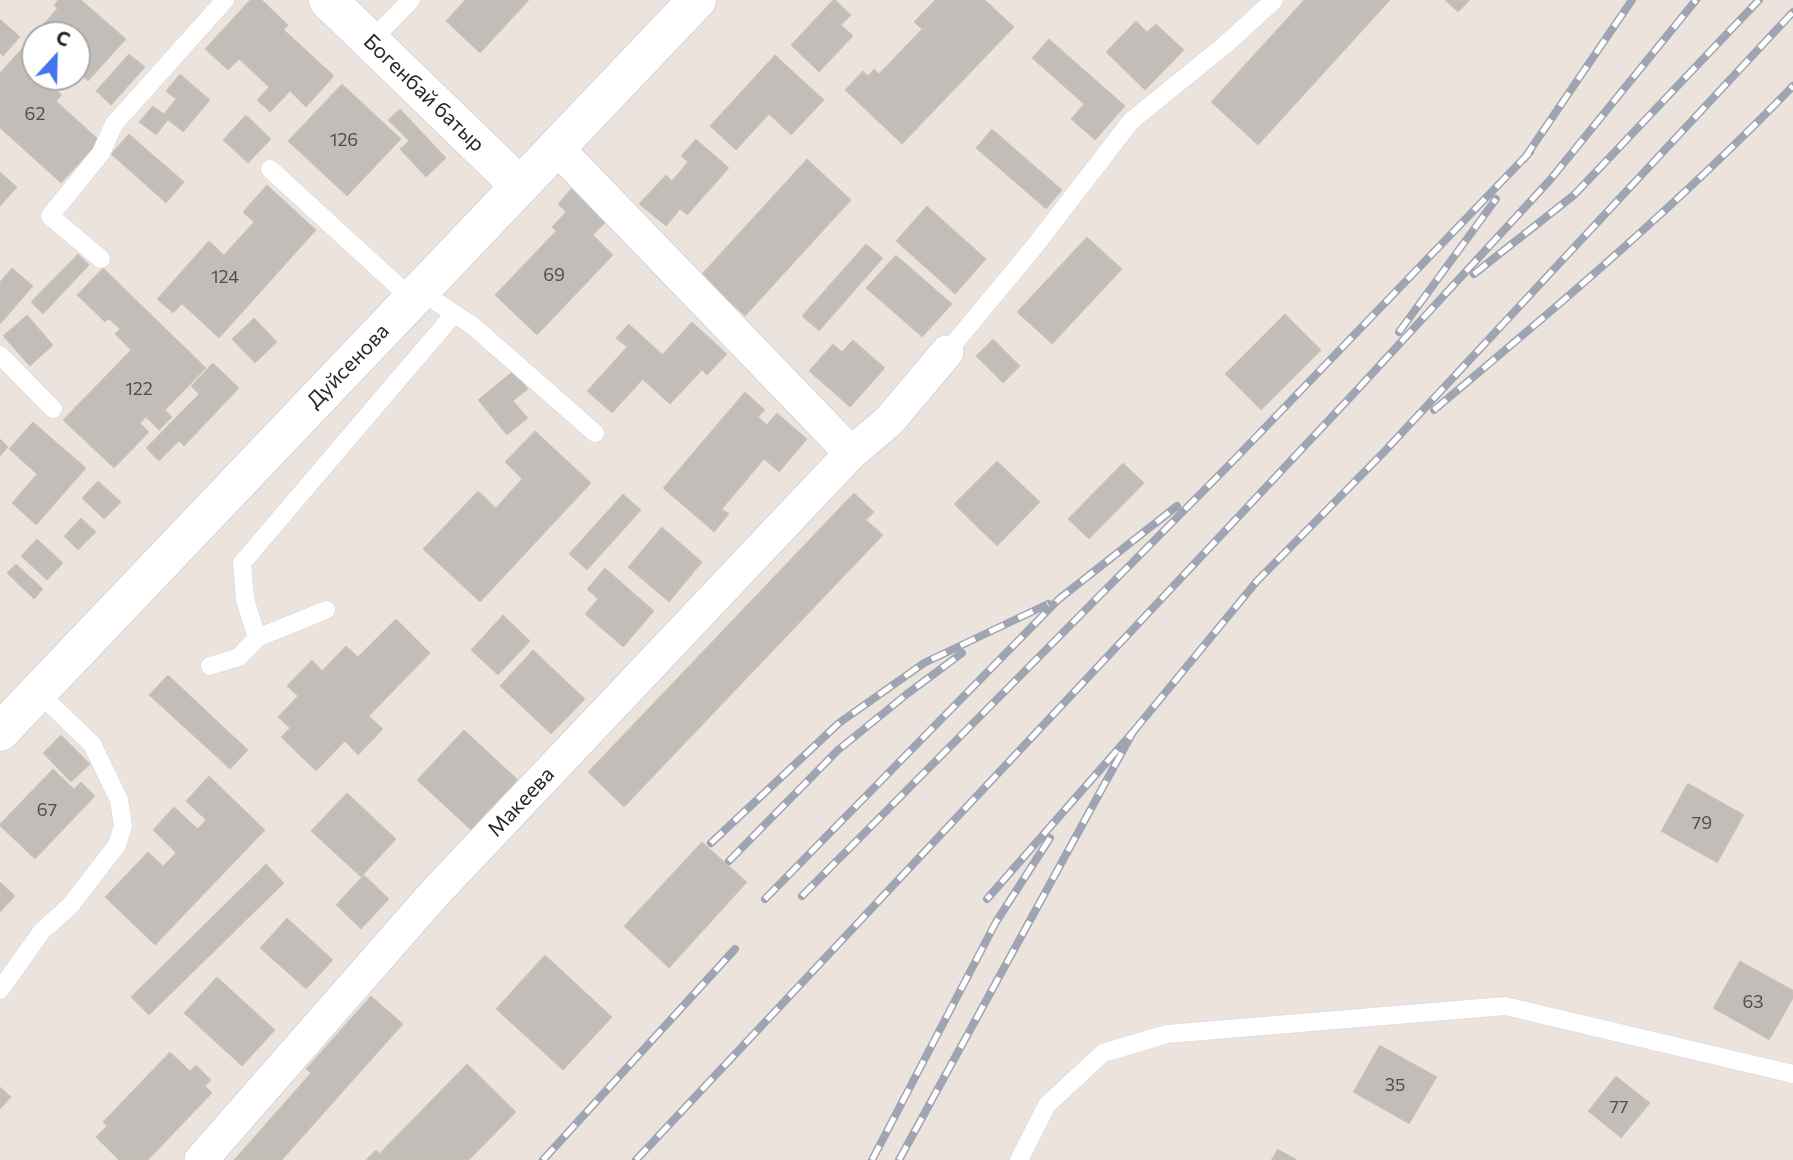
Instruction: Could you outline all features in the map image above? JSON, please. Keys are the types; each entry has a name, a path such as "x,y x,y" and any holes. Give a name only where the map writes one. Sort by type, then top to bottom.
{"street":[{"name":"Богенбай батыр","path":"328,0 520,186"},
{"name":"Дуйсенова","path":"0,732 697,0"},
{"path":"556,147 851,453"},
{"name":"Макеева","path":"201,1160 433,895 851,453 888,421 947,352"}],"lane":[{"path":"101,259 50,216 101,153 114,124 225,0"},
{"path":"371,41 411,0"},
{"path":"947,352 1034,247 1130,121 1224,45 1274,0"},
{"path":"270,169 416,295 473,326 595,433"},
{"path":"257,638 244,599 242,563 454,314"},
{"path":"0,355 53,409"},
{"path":"210,666 239,657 257,638 326,610"},
{"path":"0,990 42,931 70,906 117,845 123,826 119,800 92,744 38,692"},
{"path":"1019,1160 1047,1105 1103,1053 1167,1034 1505,1006 1793,1074"}],"building":[{"path":"59,0 80,0 125,39 91,77 91,21 47,21 58,9 55,5"},
{"path":"251,0 261,0 287,25 283,30 333,76 306,106 290,90 270,111 258,100 270,87 239,58 228,69 206,49"},
{"path":"466,0 528,0 480,52 447,21"},
{"path":"834,0 850,15 840,25 852,36 819,71 792,45"},
{"path":"936,0 984,0 1013,27 902,143 846,90 863,72 868,77 874,70 879,75 923,29 915,22"},
{"path":"1305,0 1389,0 1258,144 1212,102"},
{"path":"1446,0 1469,0 1458,11"},
{"path":"0,20 19,37 3,55 0,52"},
{"path":"1136,22 1147,33 1156,25 1183,50 1145,89 1107,52"},
{"path":"1049,40 1124,106 1095,139 1072,119 1085,104 1033,58"},
{"path":"21,51 21,91 57,91 61,95 55,101 99,141 61,182 0,127 0,74"},
{"path":"129,55 144,67 111,104 97,91"},
{"path":"775,56 823,100 791,134 769,113 736,149 711,126"},
{"path":"180,75 209,100 183,131 168,119 156,134 140,122 153,107 164,115 177,99 167,91"},
{"path":"342,85 400,139 347,195 289,141"},
{"path":"400,110 445,158 426,176 401,149 410,141 389,120"},
{"path":"246,116 270,139 248,162 224,140"},
{"path":"992,130 1061,190 1046,208 977,148"},
{"path":"129,135 183,182 166,202 112,154"},
{"path":"696,140 728,168 687,214 680,208 666,225 640,204 666,176 672,182 689,162 682,156"},
{"path":"807,160 850,200 745,315 702,275"},
{"path":"0,173 16,187 0,205"},
{"path":"267,186 315,230 219,337 182,303 173,312 158,299 209,242 224,256 255,222 244,212"},
{"path":"572,189 606,221 592,235 612,255 537,334 496,295 557,231 553,227 567,212 559,204"},
{"path":"927,207 985,259 955,293 897,241"},
{"path":"1087,238 1121,269 1052,343 1018,312"},
{"path":"866,245 882,258 819,330 803,316"},
{"path":"78,255 88,265 43,313 32,302"},
{"path":"896,256 951,304 922,336 867,288"},
{"path":"12,269 32,286 0,323 0,283"},
{"path":"103,269 205,368 164,410 171,417 159,429 146,416 139,423 148,432 114,467 64,420 132,350 116,334 121,329 109,318 105,321 78,295"},
{"path":"1285,315 1320,350 1261,409 1226,374"},
{"path":"27,316 52,345 30,365 4,336"},
{"path":"254,319 276,342 255,362 233,339"},
{"path":"692,323 726,354 707,374 702,369 670,403 642,378"},
{"path":"629,325 663,356 612,412 588,391 628,347 617,338"},
{"path":"993,340 1019,366 1003,382 977,356"},
{"path":"853,341 884,368 850,406 810,371 833,345 842,353"},
{"path":"213,364 238,388 184,445 179,440 159,460 147,448 200,394 192,386"},
{"path":"513,372 527,389 512,401 527,418 507,434 479,400"},
{"path":"745,393 764,410 757,417 767,426 777,414 806,439 779,471 764,458 721,509 728,514 714,531 664,488"},
{"path":"33,423 85,468 36,524 13,503 38,474 10,449"},
{"path":"535,432 590,483 480,601 424,549 478,492 496,509 523,479 506,462"},
{"path":"0,440 7,447 0,455"},
{"path":"997,462 1039,502 997,545 955,504"},
{"path":"1123,464 1143,483 1089,538 1069,519"},
{"path":"98,482 120,502 104,518 83,498"},
{"path":"854,494 873,512 865,520 882,535 624,806 589,772"},
{"path":"623,495 640,510 587,569 570,554"},
{"path":"81,519 95,532 78,549 65,536"},
{"path":"662,528 701,562 669,601 629,567"},
{"path":"37,540 62,563 47,579 22,556"},
{"path":"16,565 42,589 34,598 8,573"},
{"path":"605,569 653,611 623,646 586,614 599,599 588,589"},
{"path":"503,616 529,641 498,674 472,650"},
{"path":"396,620 429,653 368,716 382,729 358,754 345,740 316,770 282,737 291,728 279,717 299,696 288,686 312,661 322,672 346,647 358,658"},
{"path":"533,651 584,699 551,733 501,686"},
{"path":"168,676 247,750 230,768 150,695"},
{"path":"464,731 517,780 471,829 418,780"},
{"path":"61,736 89,764 71,781 44,753"},
{"path":"53,770 74,790 81,783 94,796 35,858 0,825"},
{"path":"209,777 264,830 155,944 106,897 148,853 163,867 177,853 154,830 174,808 198,830 207,820 187,801"},
{"path":"1688,784 1743,815 1717,862 1662,831"},
{"path":"347,794 395,839 361,876 312,831"},
{"path":"702,843 746,882 669,967 625,926"},
{"path":"266,865 283,883 149,1014 132,997"},
{"path":"364,876 388,899 361,928 337,905"},
{"path":"0,883 14,896 0,911"},
{"path":"287,919 332,960 306,988 261,948"},
{"path":"545,956 611,1017 563,1069 497,1009"},
{"path":"1740,962 1793,991 1793,997 1769,1039 1714,1008"},
{"path":"217,978 274,1030 242,1065 185,1013"},
{"path":"371,997 402,1024 281,1160 235,1160 312,1073 307,1069"},
{"path":"1380,1046 1436,1077 1409,1123 1354,1092"},
{"path":"170,1053 190,1072 196,1066 210,1080 204,1086 211,1093 147,1160 120,1160 97,1137 108,1126 104,1122"},
{"path":"467,1065 515,1112 468,1160 367,1160 376,1151 379,1155"},
{"path":"1616,1077 1649,1103 1621,1137 1589,1111"},
{"path":"0,1088 10,1097 0,1108"},
{"path":"1278,1150 1296,1160 1272,1160"}],"railway":[{"path":"1524,159 1632,0"},
{"path":"636,1160 1550,180 1696,0"},
{"path":"1474,274 1574,195 1759,0"},
{"path":"1133,732 1257,581 1383,453 1793,12"},
{"path":"1434,410 1663,212 1793,86"},
{"path":"802,896 1232,462 1530,152"},
{"path":"1399,332 1496,199"},
{"path":"765,899 1059,599 1177,506"},
{"path":"711,843 839,723 924,663 1048,604"},
{"path":"729,861 838,750 962,653"},
{"path":"899,1160 1133,732 987,899"},
{"path":"872,1160 996,922 1050,838"},
{"path":"543,1160 735,949"}]}
